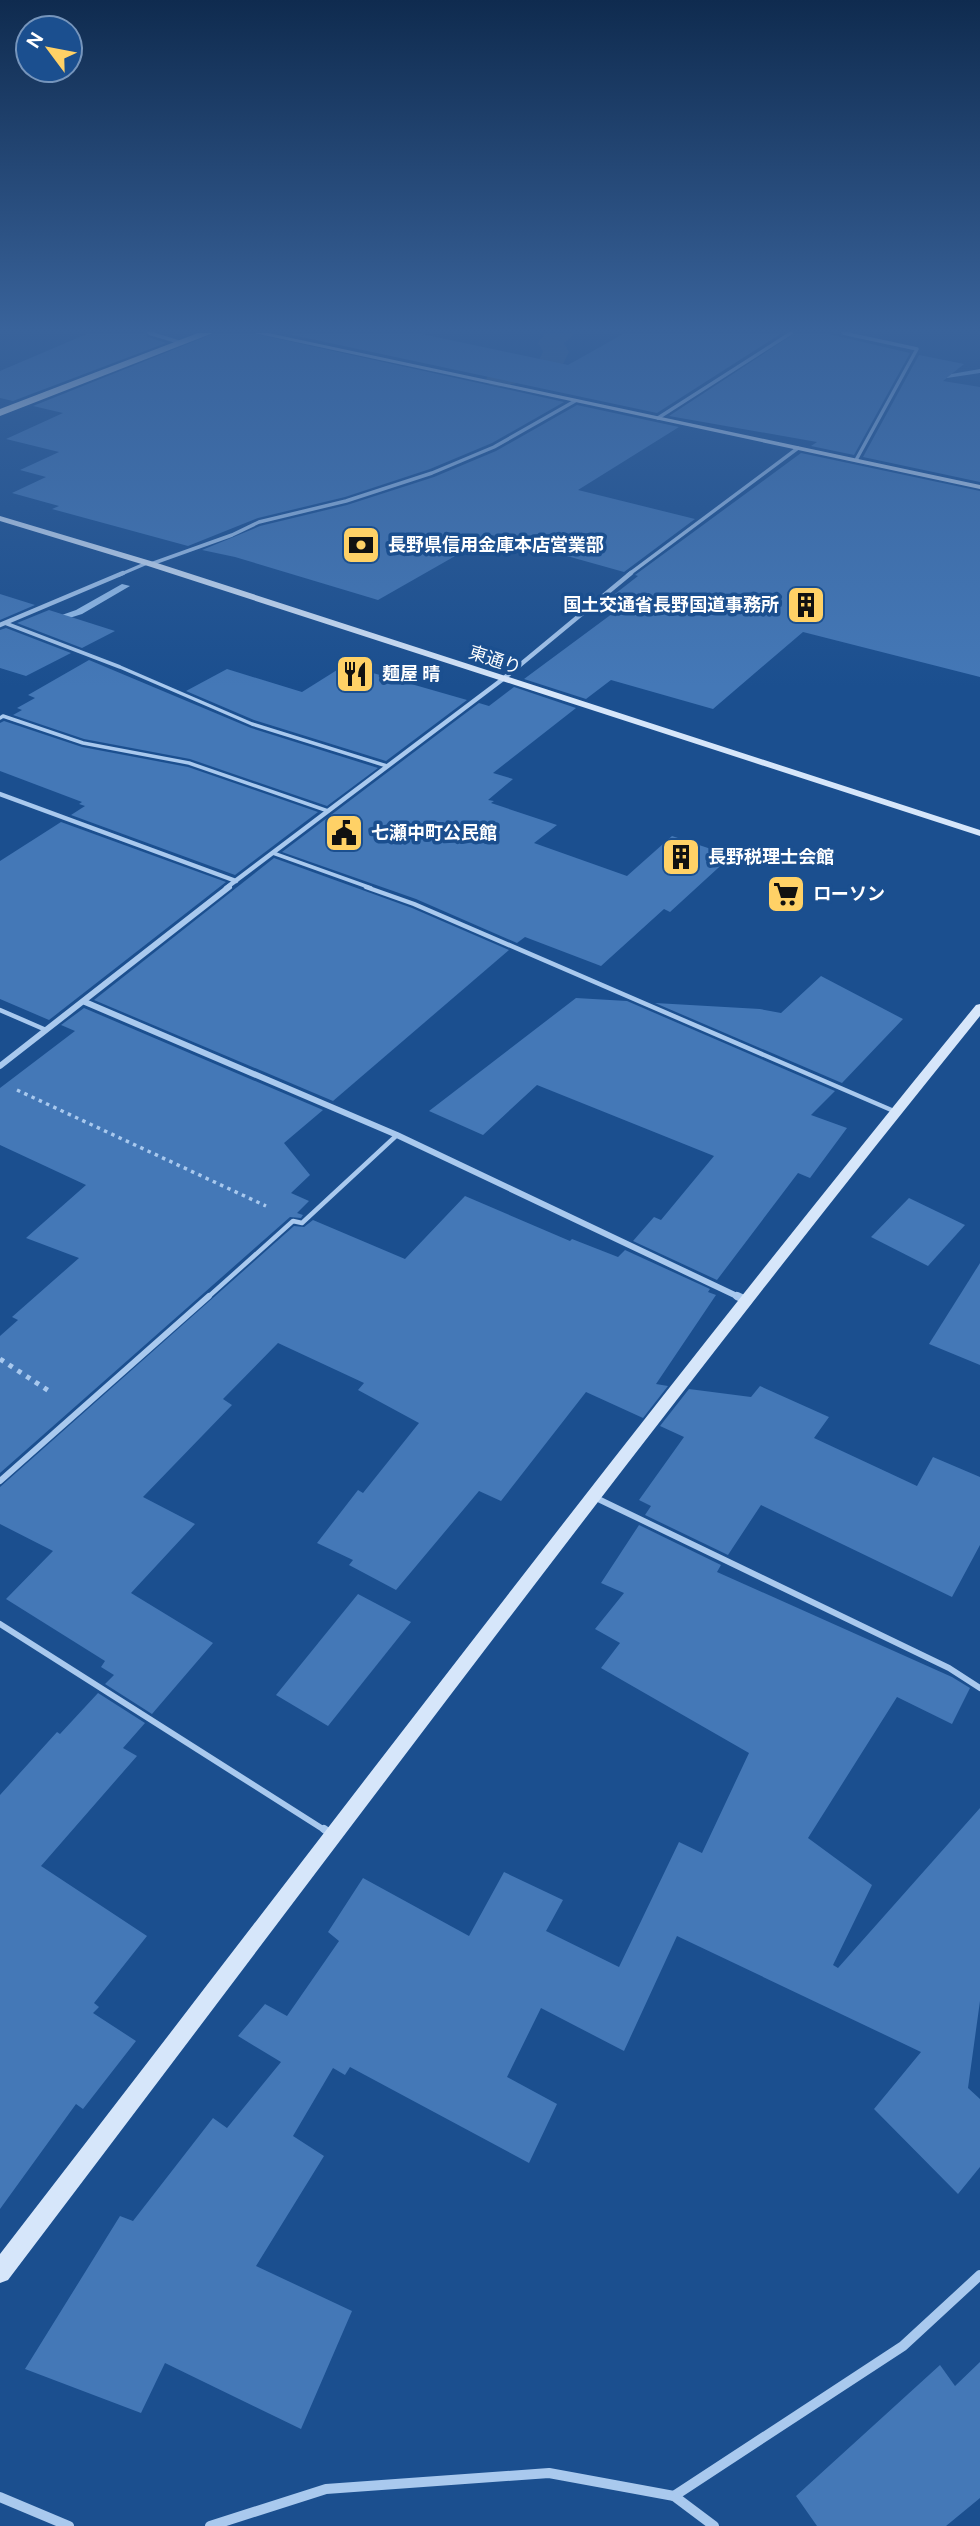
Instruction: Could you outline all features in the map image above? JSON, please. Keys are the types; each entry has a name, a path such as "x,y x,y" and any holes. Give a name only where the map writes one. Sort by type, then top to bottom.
{"street":[{"path":"3,624 259,522 346,501 432,473 485,451"},
{"path":"0,1066 236,881 503,679 612,587 795,451"},
{"path":"813,451 980,487"},
{"path":"856,460 861,451"},
{"name":"東通り","path":"0,518 980,833"},
{"path":"0,794 236,881"},
{"path":"85,1002 397,1135 748,1301"},
{"path":"0,2272 594,1497 895,1112 980,1009"},
{"path":"674,2496 903,2346 980,2275"},
{"path":"211,2526 326,2489 549,2473 674,2496 714,2526"},
{"path":"0,2497 69,2526"}],"lane":[{"path":"3,624 120,667 251,724 387,766"},
{"path":"0,718 3,716 83,743 189,763 328,811"},
{"path":"273,853 414,904 895,1112"},
{"path":"0,1010 46,1030"},
{"path":"0,1481 293,1221 302,1223 397,1135"},
{"path":"594,1497 924,1656 980,1688"},
{"path":"0,1624 334,1836"}],"path":[{"path":"13,1088 302,1223"},
{"path":"0,1359 81,1411"}],"building":[{"path":"54,451 473,451 430,469 345,497 258,518 188,546 52,509 59,506 12,493 46,477 20,470 59,452"},
{"path":"496,451 641,451 578,490 695,519 624,572 492,535 378,600 235,557 202,550 260,526 347,505 434,477"},
{"path":"834,451 856,451 854,455"},
{"path":"866,451 980,451 980,482 863,457"},
{"path":"801,453 980,491 980,677 803,632 713,709 611,680 586,699 524,679 628,602 611,597 638,576 635,575"},
{"path":"0,594 35,605 0,620"},
{"path":"49,610 115,631 82,648 17,623"},
{"path":"6,628 71,653 26,676 0,668 0,630"},
{"path":"89,660 251,728 378,768 327,806 190,759 84,739 13,715 22,710 17,708 35,698 28,695"},
{"path":"345,665 467,700 386,761 254,720 186,691 227,669 302,692"},
{"path":"514,687 576,708 493,773 513,779 488,800 494,801 491,803 557,825 534,843 627,876 672,836 720,852 717,854 729,858 670,912 664,909 601,966 525,937 517,943 416,899 282,852 479,703 489,706"},
{"path":"4,721 82,747 188,767 318,812 235,875 71,815 85,806 79,804 82,802 0,771 0,723"},
{"path":"61,822 226,882 49,1020 0,999 0,861"},
{"path":"274,858 412,908 509,950 333,1101 94,1000"},
{"path":"821,976 903,1019 842,1083 655,1003 760,1009 781,1013"},
{"path":"576,998 627,1001 835,1091 811,1115 847,1128 810,1178 798,1173 717,1280 633,1241 654,1217 661,1220 714,1156 537,1085 483,1135 429,1111"},
{"path":"84,1008 323,1110 284,1143 310,1175 291,1193 309,1201 297,1213 303,1215 301,1218 290,1217 0,1473 0,1336 18,1320 12,1317 79,1258 26,1238 86,1185 0,1145 0,1088 75,1031 61,1025"},
{"path":"465,1196 570,1241 572,1239 618,1257 625,1250 710,1289 708,1292 716,1295 656,1384 668,1386 643,1418 586,1392 501,1501 479,1491 396,1590 349,1565 353,1560 317,1543 358,1490 363,1493 419,1423 358,1390 364,1383 278,1343 223,1399 232,1405 143,1497 195,1524 131,1593 213,1643 152,1714 105,1684 114,1675 101,1667 105,1661 6,1599 53,1551 0,1524 0,1487 294,1226 304,1227 313,1220 405,1259"},
{"path":"909,1198 965,1225 928,1266 871,1237"},
{"path":"980,1263 980,1365 929,1344"},
{"path":"760,1386 829,1417 814,1438 917,1486 933,1457 980,1477 980,1545 952,1597 761,1505 728,1555 645,1515 651,1506 639,1500 684,1437 660,1426 689,1389 751,1397"},
{"path":"639,1525 721,1565 717,1572 952,1677 970,1688 952,1724 897,1697 808,1838 872,1885 833,1965 838,1968 980,1808 980,2001 968,2088 980,2099 980,2167 958,2194 874,2109 921,2052 677,1936 624,2051 541,2008 507,2077 557,2104 529,2163 350,2067 345,2075 333,2068 293,2136 324,2156 256,2266 352,2311 301,2429 165,2363 141,2413 25,2369 120,2216 133,2221 213,2118 227,2128 281,2062 238,2036 265,2004 287,2016 339,1941 328,1932 363,1878 469,1936 504,1872 563,1900 546,1931 619,1967 679,1842 702,1853 749,1753 601,1668 620,1643 595,1629 624,1593 601,1583"},
{"path":"358,1594 411,1622 328,1726 276,1695"},
{"path":"98,1693 145,1723 123,1748 137,1756 41,1866 147,1936 94,2003 99,2007 93,2013 136,2041 83,2109 76,2104 0,2209 0,1795 57,1732 60,1734"},
{"path":"980,2362 980,2498 946,2526 817,2526 796,2496 940,2365 955,2386"}],"waterway":[{"path":"47,622 79,612 125,586"}],"place":[{"name":"長野県信用金庫本店営業部","path":"361,545"},
{"name":"国土交通省長野国道事務所","path":"806,605"},
{"name":"麺屋 晴","path":"355,674"},
{"name":"七瀬中町公民館","path":"344,833"},
{"name":"長野税理士会館","path":"681,857"},
{"name":"ローソン","path":"786,894"}]}
